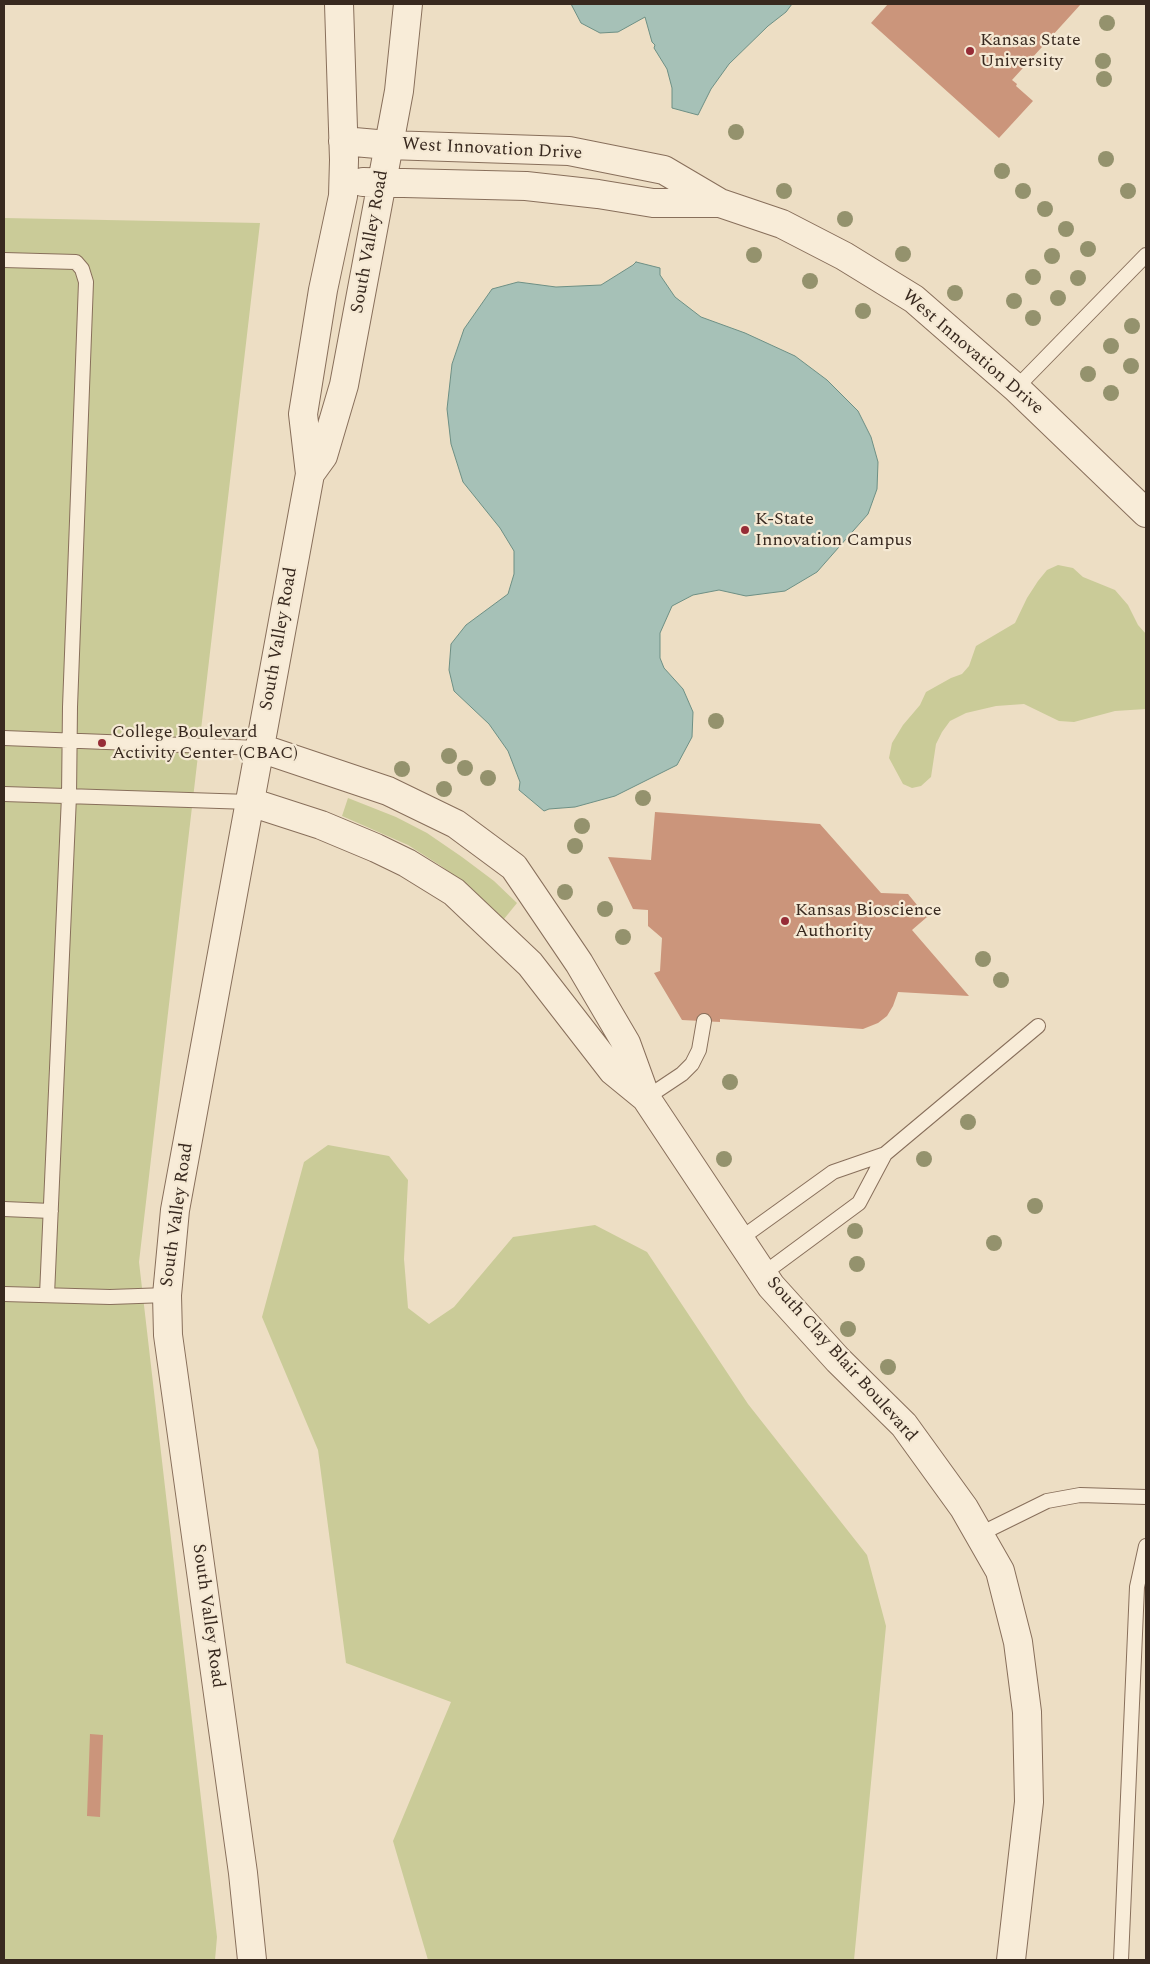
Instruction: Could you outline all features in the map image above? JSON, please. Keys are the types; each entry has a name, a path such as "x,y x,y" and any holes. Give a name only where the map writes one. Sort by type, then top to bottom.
{"street":[{"name":"South Valley Road","path":"252,1960 244,1873 168,1335 167,1295 175,1210 310,474 303,414 323,290 343,196 339,4"},
{"name":"South Valley Road","path":"310,474 323,456 344,385 400,82 408,4"},
{"name":"West Innovation Drive","path":"343,141 388,145 569,150 664,170 720,203 782,224 844,256 914,299 1016,388 1146,513"},
{"name":"West Innovation Drive","path":"343,180 381,184 526,186 598,194 653,203 720,203"},
{"name":"South Clay Blair Boulevard","path":"260,748 325,768 396,795 456,824 514,868 579,963 626,1044 646,1098 771,1286 838,1360 904,1425 964,1508 1000,1571 1018,1642 1027,1712 1029,1802 1011,1960"},
{"name":"South Clay Blair Boulevard","path":"250,802 321,826 376,848 407,863 454,892 530,964 613,1071 646,1098"}],"lane":[{"path":"1016,388 1146,255"},
{"path":"4,260 76,262 82,269 86,282 69,796 47,1295"},
{"path":"4,738 260,748"},
{"path":"4,794 250,802"},
{"path":"646,1098 682,1074 692,1064 699,1050 704,1021"},
{"path":"740,1239 833,1172 885,1154 1038,1026"},
{"path":"763,1274 859,1203 885,1154"},
{"path":"4,1209 51,1211"},
{"path":"4,1294 110,1298 167,1295"},
{"path":"980,1534 1047,1501 1080,1495 1146,1497"},
{"path":"1121,1960 1132,1682 1146,1546"},
{"path":"1132,1682 1146,1683"}],"green space":[{"name":"College Boulevard Activity Center (CBAC)","path":"4,218 260,223 139,1262 217,1937 215,1960 4,1960"},
{"path":"1058,565 1073,568 1083,577 1115,590 1128,605 1138,625 1146,634 1146,709 1115,711 1074,722 1059,721 1024,704 996,706 966,713 950,721 942,732 936,744 931,777 921,786 912,788 903,784 889,758 892,743 903,725 920,705 926,692 962,674 969,666 976,646 1015,623 1038,581 1047,570"},
{"path":"348,798 396,817 427,833 494,881 517,903 504,919 472,889 408,845 342,816"},
{"path":"328,1145 389,1156 408,1180 404,1259 408,1308 429,1324 454,1307 513,1237 595,1225 647,1252 748,1404 867,1555 886,1626 854,1960 428,1960 393,1841 451,1702 346,1663 318,1450 262,1317 304,1162"}],"shaded area":[{"path":"571,4 792,4 786,12 768,26 729,64 711,89 698,115 672,108 672,88 667,69 654,48 655,45 652,42 645,17 618,32 600,33 581,23"},
{"path":"636,262 660,268 660,275 675,297 701,317 745,333 795,356 827,380 858,411 871,437 878,462 877,489 868,514 817,572 785,591 746,596 719,590 693,595 672,606 660,633 660,658 664,668 683,689 693,712 692,737 677,765 615,796 575,807 544,811 519,790 520,782 508,751 489,724 454,691 449,670 451,644 466,625 508,594 514,574 514,551 500,528 463,482 451,444 447,409 452,364 464,329 492,289 518,282 556,287 601,285"}],"building":[{"name":"Kansas State University","path":"888,4 1081,4 1012,80 1033,101 999,138 871,23"},
{"name":"Kansas Bioscience Authority","path":"655,812 820,824 881,893 908,894 927,917 912,930 969,996 898,992 887,1016 878,1023 863,1029 720,1019 720,1022 682,1020 654,973 660,971 662,938 648,926 648,910 633,909 608,857 651,860"},
{"path":"90,1734 103,1735 100,1817 87,1816"}],"place":[{"name":"Kansas State University","path":"970,51"},
{"name":"K-State Innovation Campus","path":"745,530"},
{"name":"College Boulevard Activity Center (CBAC)","path":"102,743"},
{"name":"Kansas Bioscience Authority","path":"785,921"}]}
